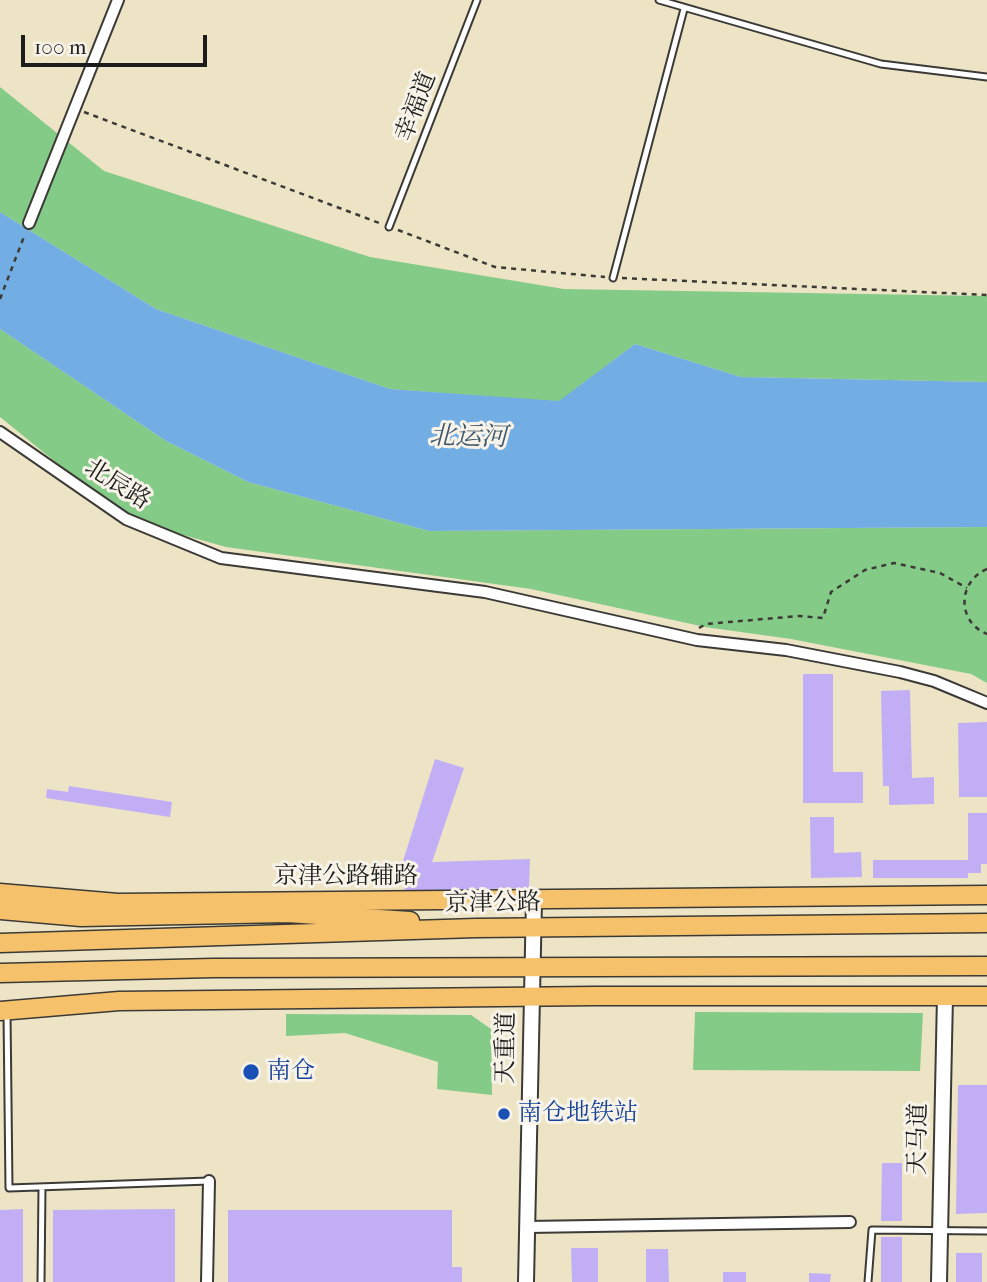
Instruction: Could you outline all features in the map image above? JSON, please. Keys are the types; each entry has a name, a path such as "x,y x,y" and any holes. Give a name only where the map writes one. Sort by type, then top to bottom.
{"main road":[{"name":"京津公路辅路","path":"0,892 118,903 987,895"},
{"path":"0,910 81,917 287,913 360,916 476,928"},
{"name":"京津公路","path":"0,943 476,928 987,923"},
{"path":"0,973 531,966 987,966"},
{"path":"4,1011 119,1001 531,996 987,996"}],"street":[{"path":"29,223 118,0"},
{"name":"北辰路","path":"0,432 126,519 221,558 485,592 683,636 786,650 900,672 934,681 987,703"},
{"name":"天重道","path":"526,1282 534,900"},
{"name":"天马道","path":"939,1282 945,996"},
{"path":"207,1282 209,1181"},
{"path":"527,1227 850,1222"}],"lane":[{"name":"幸福道","path":"389,227 477,0"},
{"path":"659,0 881,64 987,77"},
{"path":"613,278 684,9"},
{"path":"4,1011 9,1188"},
{"path":"0,1188 209,1181"},
{"path":"41,1282 42,1187"},
{"path":"868,1282 872,1230 987,1231"}],"path":[{"path":"74,108 495,267 613,278 987,295"},
{"path":"0,299 29,223"},
{"path":"683,636 706,624 799,615 823,618 831,592 865,570 894,563 940,573 967,587"},
{"path":"987,569 971,580 964,602 966,614 972,624 987,634"}],"green space":[{"path":"0,87 104,171 370,257 564,289 987,296 987,382 741,377 635,344 559,402 390,389 156,309 0,212"},
{"path":"0,329 166,441 248,482 429,531 987,527 987,683 971,674 791,639 705,627 531,589 226,547 126,519 0,417"},
{"path":"695,1012 923,1013 920,1071 693,1070"},
{"path":"286,1014 471,1015 491,1029 492,1095 437,1089 438,1062 345,1033 286,1036"}],"water":[{"name":"北运河","path":"0,212 156,309 390,389 559,401 635,344 741,377 987,382 987,527 429,531 248,482 166,441 0,329"}],"building":[{"path":"803,674 833,674 833,772 863,772 863,803 803,803"},
{"path":"910,690 912,778 934,777 934,804 889,805 889,786 883,786 881,691"},
{"path":"987,722 987,797 959,797 958,723"},
{"path":"435,759 464,768 432,862 530,859 529,888 406,891 398,877"},
{"path":"69,786 172,802 170,817 46,798 47,789 68,792"},
{"path":"968,813 987,813 987,864 981,864 981,873 968,873 968,878 873,878 873,860 968,860"},
{"path":"810,817 834,817 834,853 861,852 862,877 811,878"},
{"path":"958,1085 987,1085 987,1213 956,1214"},
{"path":"882,1163 902,1163 902,1221 881,1221"},
{"path":"23,1209 23,1282 0,1282 0,1210"},
{"path":"175,1209 175,1282 53,1282 53,1210"},
{"path":"228,1210 452,1210 452,1267 462,1267 462,1282 228,1282"},
{"path":"881,1237 902,1237 902,1282 881,1282"},
{"path":"571,1248 598,1248 598,1282 572,1282"},
{"path":"646,1249 668,1249 669,1282 646,1282"},
{"path":"956,1253 982,1253 982,1282 956,1282"},
{"path":"723,1272 746,1272 746,1282 723,1282"},
{"path":"809,1273 831,1274 830,1282 809,1282"}],"place":[{"name":"南仓","path":"251,1072"},
{"name":"南仓地铁站","path":"504,1114"}]}
